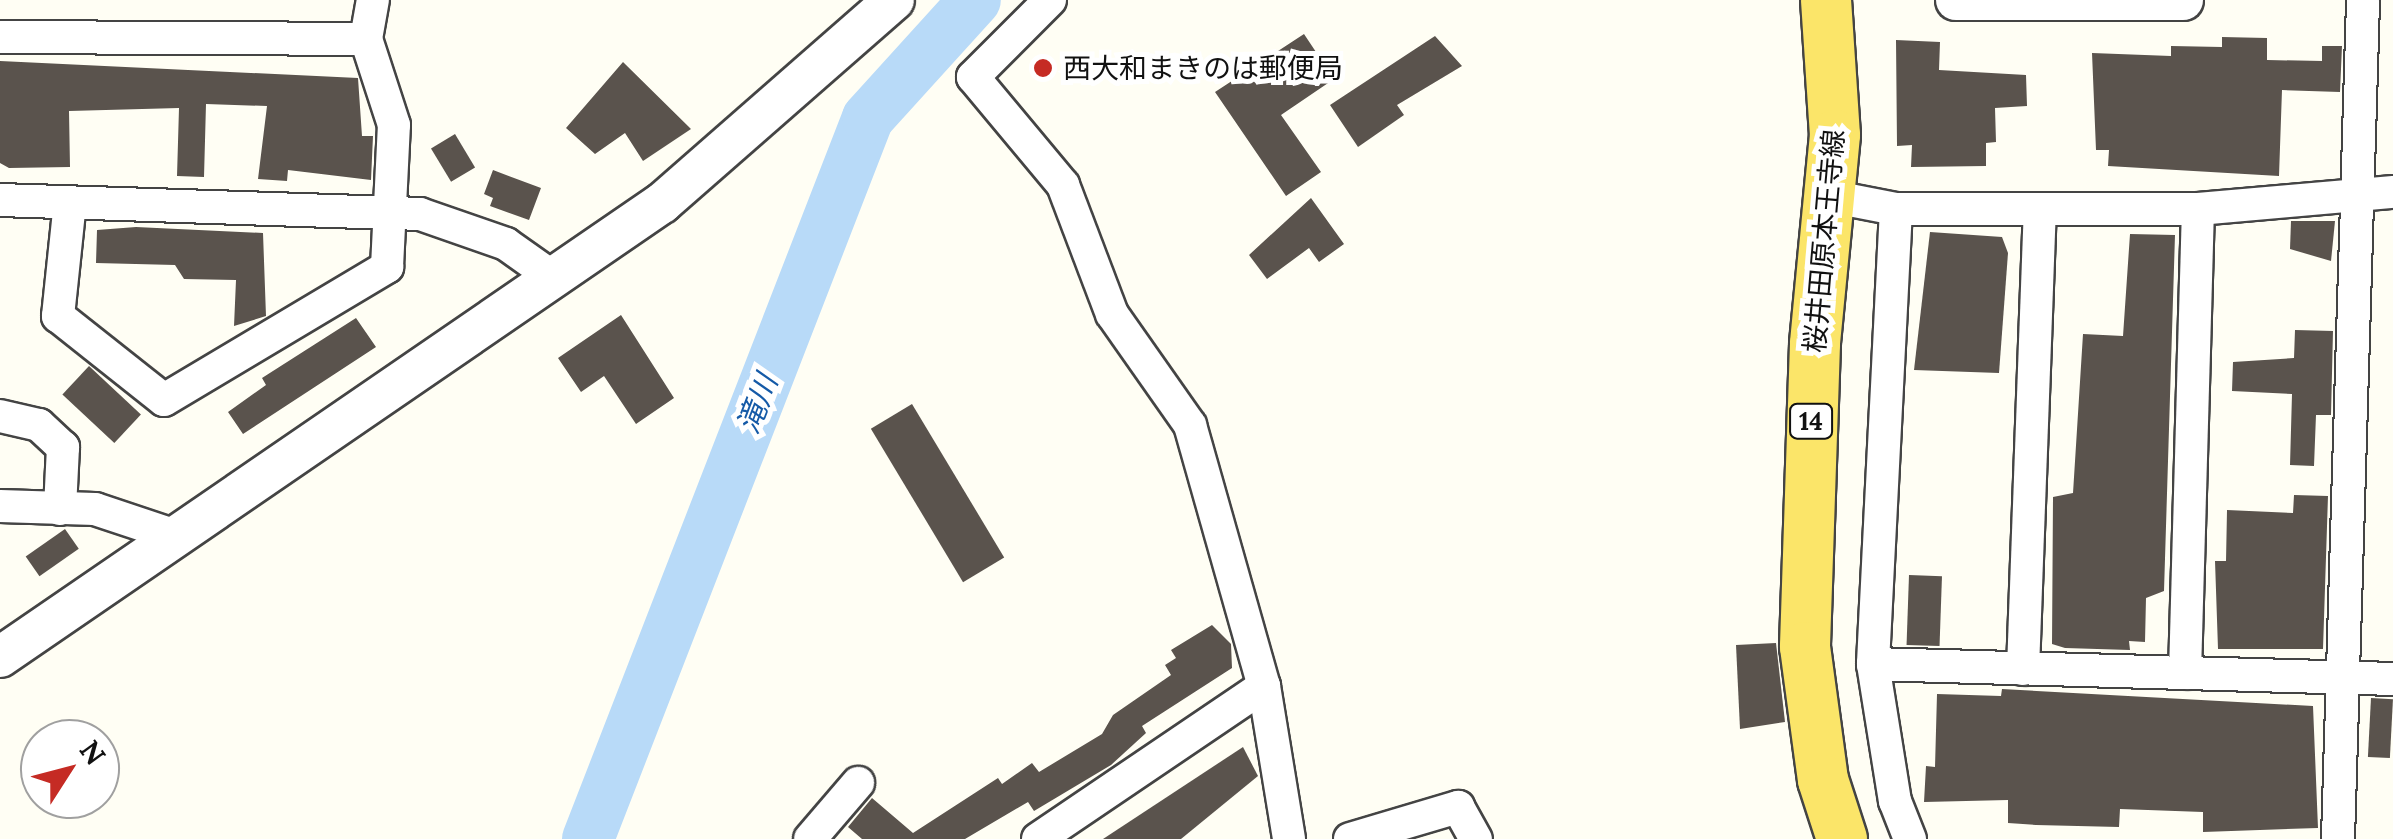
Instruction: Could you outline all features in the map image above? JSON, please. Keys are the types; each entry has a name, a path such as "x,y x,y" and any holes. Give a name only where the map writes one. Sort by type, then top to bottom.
{"main road":[{"name":"桜井田原本王寺線","path":"1826,0 1835,97 1810,442 1805,647 1823,780 1842,839"}],"street":[{"path":"70,202 58,316 164,400 386,267 394,210 394,125 366,39 373,0"},
{"path":"0,657 676,191 894,0"},
{"path":"1050,0 974,78 1063,185 1112,314 1190,425 1264,686 1289,839"},
{"path":"1956,0 2183,0"},
{"path":"2338,839 2363,0"},
{"path":"0,38 366,39"},
{"path":"1829,196 1896,209 2198,209 2393,192"},
{"path":"0,200 394,210 463,224 554,278"},
{"path":"1896,209 1873,664 1894,801 1910,839"},
{"path":"2023,668 2040,209"},
{"path":"2184,673 2198,209"},
{"path":"0,416 39,425 63,446 60,509"},
{"path":"0,506 95,509 173,535"},
{"path":"1873,664 2393,680"},
{"path":"1051,836 1264,686"},
{"path":"810,839 858,782"},
{"path":"1350,839 1458,807 1476,839"}],"building":[{"path":"1304,34 1334,79 1281,115 1321,172 1286,196 1215,92"},
{"path":"1435,36 1462,66 1397,105 1404,115 1358,147 1330,105"},
{"path":"2222,37 2267,38 2267,60 2322,61 2322,46 2342,46 2340,92 2282,90 2279,176 2108,166 2109,150 2096,150 2092,53 2171,56 2171,46 2222,47"},
{"path":"1896,40 1940,42 1939,70 2026,75 2027,106 1995,108 1996,142 1986,143 1986,166 1911,167 1912,145 1897,146"},
{"path":"0,61 358,78 362,136 373,136 371,180 288,170 287,181 258,179 267,106 206,104 204,177 177,176 179,108 69,111 70,167 9,168 0,163"},
{"path":"623,62 691,129 643,161 625,133 595,154 566,128"},
{"path":"455,134 475,167 451,182 431,148"},
{"path":"493,170 541,188 529,220 490,206 493,198 484,194"},
{"path":"1311,198 1344,244 1319,262 1309,248 1267,279 1249,255"},
{"path":"2291,221 2335,221 2331,261 2290,249"},
{"path":"136,227 263,233 266,316 234,326 236,280 184,279 175,265 96,263 97,230"},
{"path":"1930,232 2002,237 2008,253 1999,373 1914,370"},
{"path":"2130,234 2175,235 2164,591 2146,598 2145,642 2129,641 2130,650 2065,648 2052,644 2053,497 2073,493 2083,334 2123,336"},
{"path":"621,315 674,398 636,424 604,376 581,392 558,358"},
{"path":"356,318 376,347 243,434 228,412 266,385 262,378"},
{"path":"2295,330 2333,331 2331,415 2316,415 2314,466 2290,465 2292,394 2232,391 2233,362 2294,358"},
{"path":"89,366 141,414 114,443 62,395"},
{"path":"912,404 1004,557 963,582 871,429"},
{"path":"2294,495 2328,496 2323,649 2218,649 2215,561 2226,561 2227,510 2293,513"},
{"path":"65,529 79,549 39,576 26,557"},
{"path":"1909,575 1942,576 1940,646 1907,645"},
{"path":"1212,625 1231,644 1232,668 1142,726 1146,733 1111,765 1034,811 1028,802 965,839 862,839 848,827 872,798 913,833 998,778 1002,784 1032,763 1039,772 1102,734 1113,715 1171,675 1165,665 1176,658 1171,650"},
{"path":"1776,643 1785,722 1740,729 1736,645"},
{"path":"2002,689 2313,706 2318,828 2203,832 2203,812 2120,809 2119,827 2036,825 2008,823 2008,800 1924,802 1926,766 1935,767 1937,694 2001,696"},
{"path":"2371,698 2393,699 2390,758 2368,757"},
{"path":"1243,747 1258,776 1181,839 1103,839"}],"waterway":[{"name":"滝川","path":"588,839 868,118 975,0"}],"place":[{"name":"西大和まきのは郵便局","path":"1043,68"}]}
